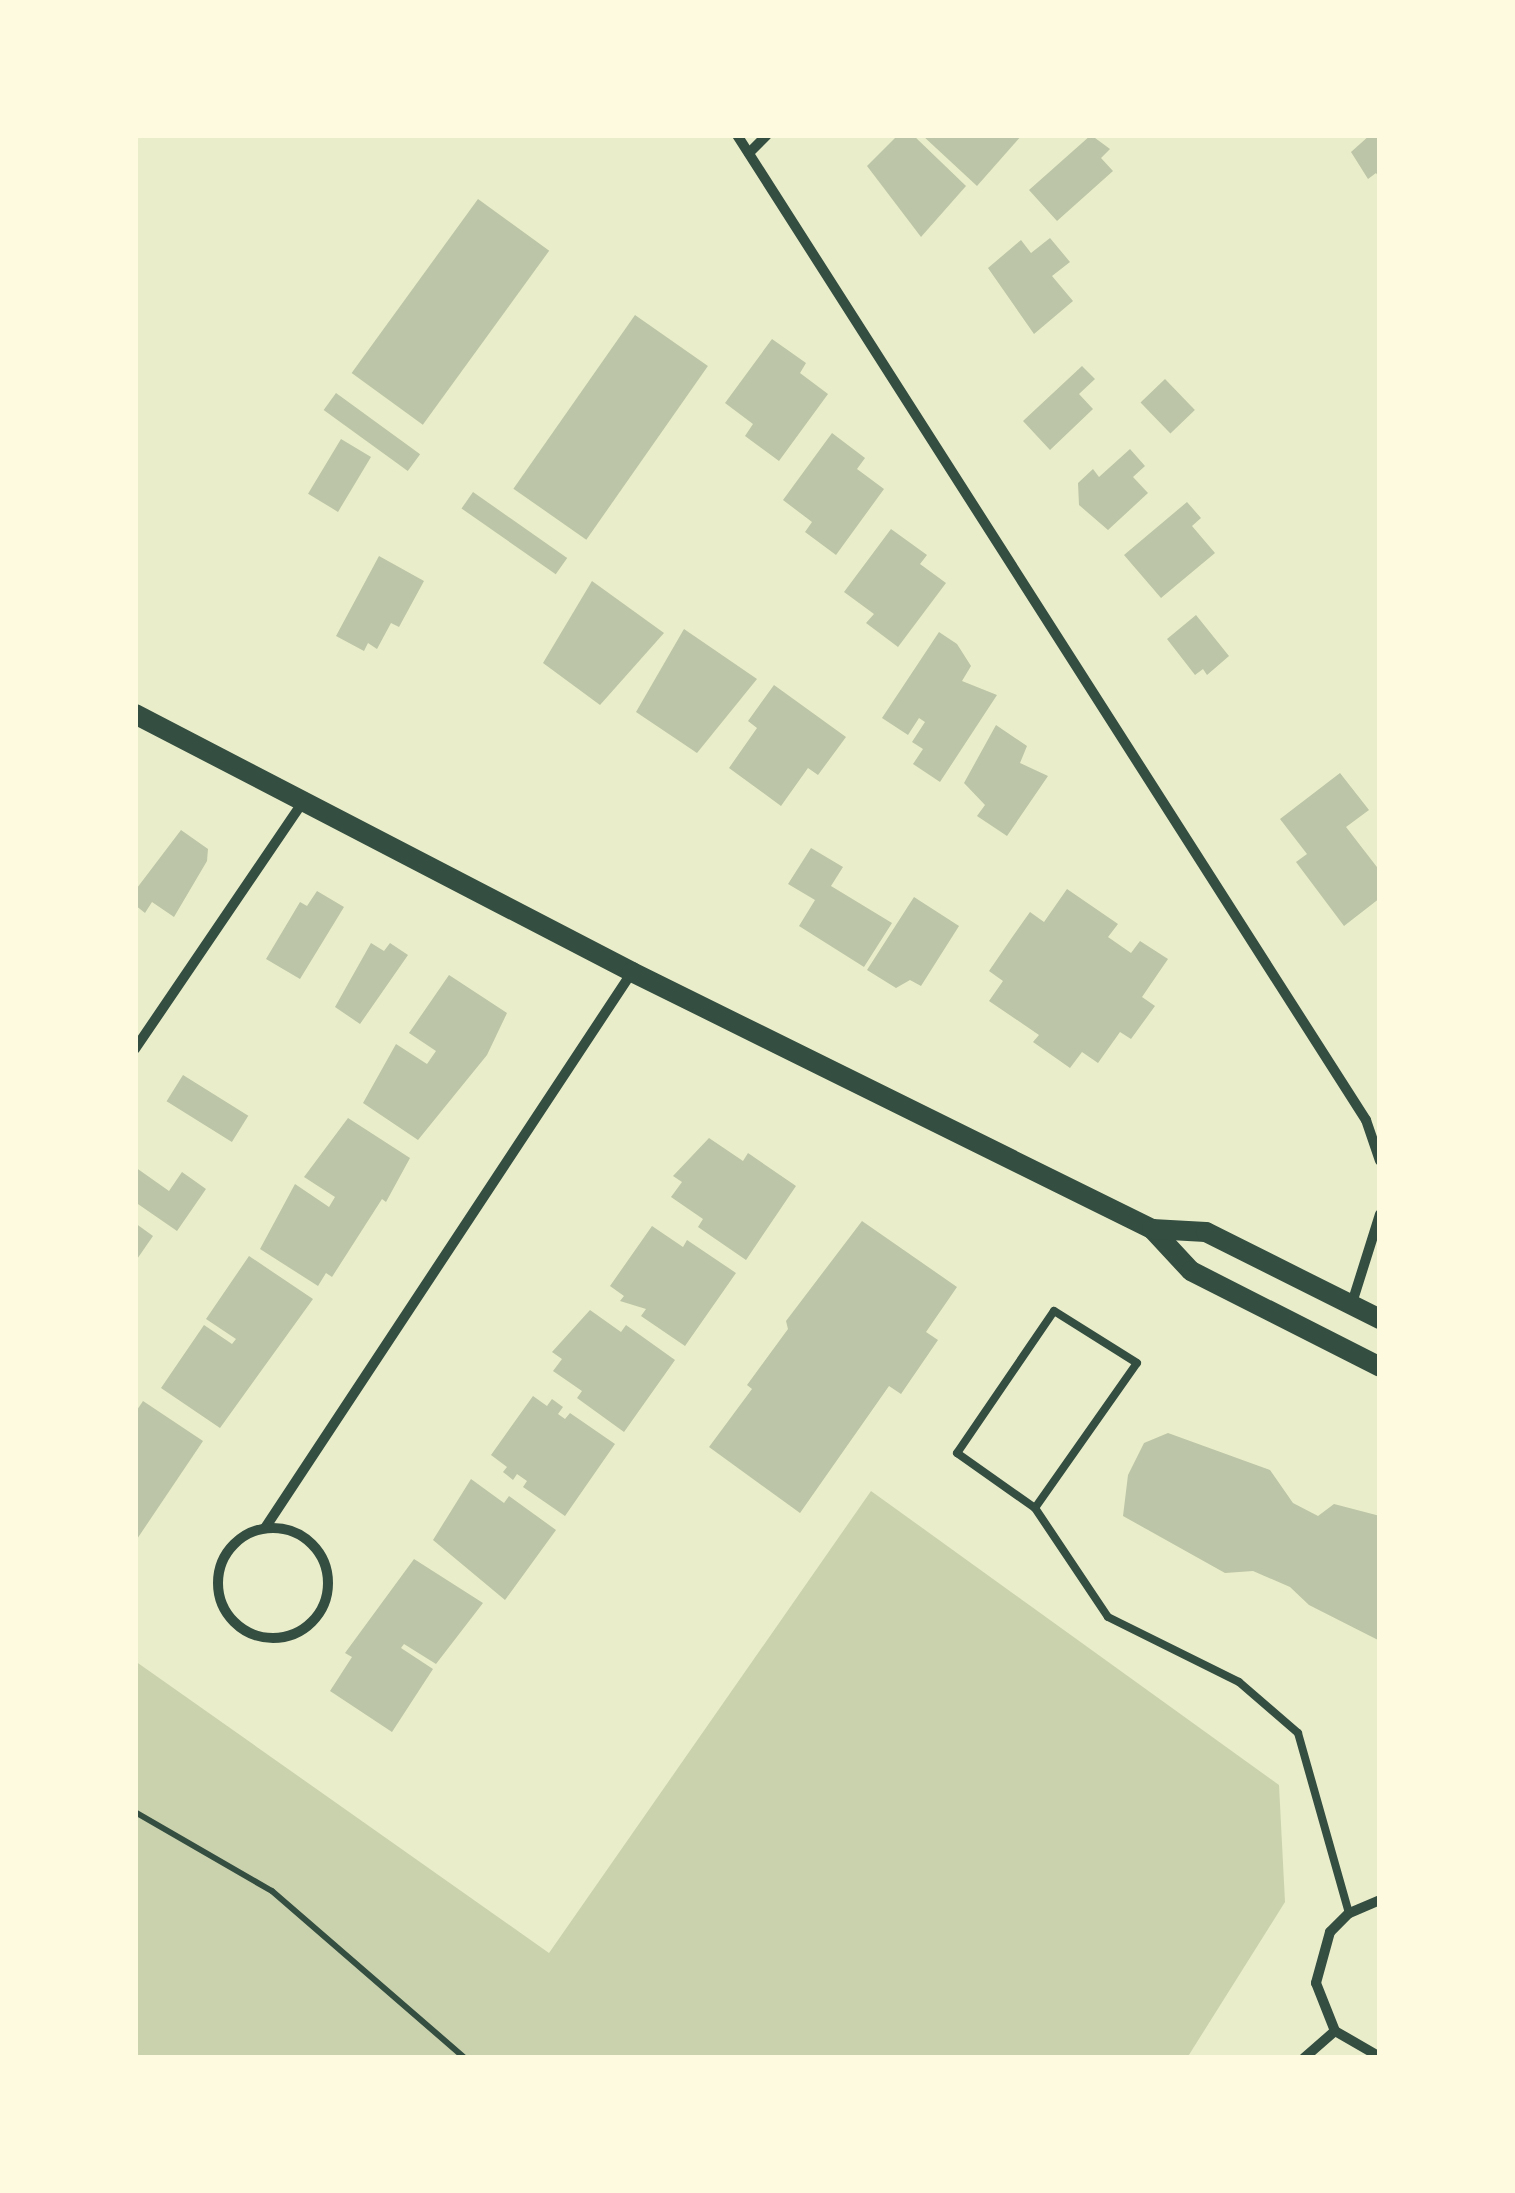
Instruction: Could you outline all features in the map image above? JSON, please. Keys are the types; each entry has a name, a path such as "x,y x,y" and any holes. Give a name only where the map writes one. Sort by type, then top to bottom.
{"main road":[{"path":"135,714 632,972 1152,1229 1191,1271 1380,1368"},
{"path":"1152,1229 1206,1232 1380,1319"}],"street":[{"path":"737,135 1366,1120 1380,1161"},
{"path":"749,153 767,135"},
{"path":"135,1049 305,800"},
{"path":"264,1528 298,1534 313,1544 328,1575 321,1610 295,1633 277,1638 241,1628 220,1598 218,1580 232,1546 264,1528 632,972"},
{"path":"1352,1303 1380,1214"},
{"path":"1380,1900 1349,1913 1319,1956 1322,2008 1335,2031 1380,2057"},
{"path":"1304,2058 1335,2031"}],"lane":[{"path":"1036,1508 1137,1363 1054,1312 957,1453 1036,1508 1108,1616 1240,1682 1298,1734 1349,1913"}],"path":[{"path":"135,1812 272,1890 466,2058"}],"green space":[{"path":"871,1491 1279,1785 1285,1902 1187,2058 135,2058 135,1661 549,1953"}],"building":[{"path":"898,135 913,135 966,186 921,237 867,166"},
{"path":"922,135 1022,135 977,186"},
{"path":"1091,135 1110,149 1101,158 1113,171 1057,221 1029,190"},
{"path":"1370,135 1380,135 1380,179 1376,173 1368,179 1351,152"},
{"path":"478,199 549,251 423,425 352,373"},
{"path":"1050,238 1070,262 1052,276 1073,301 1034,334 988,268 1021,240 1031,253"},
{"path":"635,315 708,366 586,540 513,489"},
{"path":"772,339 806,363 800,373 828,394 779,461 745,436 753,424 725,403"},
{"path":"1082,366 1095,379 1079,394 1093,409 1050,450 1023,421"},
{"path":"1165,379 1195,410 1170,434 1141,403"},
{"path":"336,393 420,454 408,471 324,410"},
{"path":"832,433 865,458 857,469 884,489 836,555 805,532 812,522 783,500"},
{"path":"341,439 371,457 338,512 308,494"},
{"path":"1130,449 1145,466 1133,477 1148,493 1108,530 1079,505 1078,483 1093,469 1099,477"},
{"path":"473,492 567,558 556,574 462,508"},
{"path":"1187,502 1201,518 1192,526 1215,553 1161,598 1124,555"},
{"path":"891,529 927,555 920,564 946,583 898,647 866,623 874,614 844,592"},
{"path":"379,556 424,581 399,627 391,623 377,649 368,643 364,651 336,636"},
{"path":"592,581 664,633 600,705 543,663"},
{"path":"1196,615 1229,656 1207,675 1203,669 1195,675 1167,639"},
{"path":"684,629 757,679 697,753 636,712"},
{"path":"939,632 957,644 971,666 962,681 997,695 940,782 913,764 923,749 912,742 925,722 919,718 908,735 882,718"},
{"path":"774,685 846,737 818,775 808,768 781,806 729,768 757,728 748,721"},
{"path":"996,725 1027,746 1020,763 1048,776 1007,836 977,816 985,805 964,783"},
{"path":"1340,773 1369,810 1346,827 1380,871 1380,898 1344,926 1296,862 1307,854 1280,819"},
{"path":"181,830 208,849 207,861 174,917 152,902 145,913 135,905 137,888"},
{"path":"811,848 843,867 831,886 892,923 864,967 799,926 815,900 788,884"},
{"path":"1067,889 1118,924 1108,937 1131,953 1140,941 1168,959 1142,997 1155,1006 1131,1039 1120,1032 1098,1063 1082,1052 1070,1068 1033,1042 1039,1035 989,1001 1003,981 989,971 1013,936 1030,912 1044,922"},
{"path":"317,891 344,907 300,979 266,959 300,902 307,906"},
{"path":"914,897 959,926 921,986 910,980 896,988 867,970"},
{"path":"371,943 384,951 390,943 408,955 360,1024 335,1007"},
{"path":"449,975 507,1013 487,1055 418,1140 363,1103 396,1044 427,1064 436,1051 409,1033"},
{"path":"183,1075 248,1116 232,1142 167,1101"},
{"path":"348,1118 410,1158 386,1202 382,1199 332,1277 326,1273 318,1286 260,1249 295,1184 329,1207 335,1197 304,1177"},
{"path":"709,1138 743,1161 748,1153 796,1186 746,1260 698,1227 703,1219 671,1197 682,1182 673,1176"},
{"path":"135,1167 169,1191 182,1172 206,1189 177,1231 135,1202"},
{"path":"862,1221 957,1287 926,1332 938,1340 901,1394 889,1386 800,1513 709,1447 752,1389 747,1385 788,1329 786,1321"},
{"path":"135,1223 153,1236 135,1262"},
{"path":"652,1226 683,1247 687,1240 736,1273 685,1346 641,1316 646,1309 620,1301 624,1296 610,1286"},
{"path":"249,1256 313,1299 220,1428 161,1388 204,1325 232,1344 236,1339 206,1319"},
{"path":"590,1310 621,1332 626,1325 675,1360 624,1432 577,1398 582,1391 553,1371 562,1359 552,1352"},
{"path":"533,1396 547,1406 552,1399 563,1407 558,1414 565,1419 570,1413 615,1444 565,1516 523,1487 527,1481 517,1474 513,1480 503,1472 507,1467 491,1455"},
{"path":"143,1401 203,1441 135,1542 135,1413"},
{"path":"1168,1433 1270,1470 1293,1503 1318,1516 1334,1504 1380,1516 1380,1641 1309,1605 1290,1587 1253,1571 1225,1573 1123,1516 1128,1475 1144,1443"},
{"path":"471,1479 504,1503 509,1496 556,1530 505,1600 433,1540"},
{"path":"414,1559 483,1603 436,1664 404,1644 401,1648 433,1669 392,1732 330,1691 352,1657 345,1653"}]}
